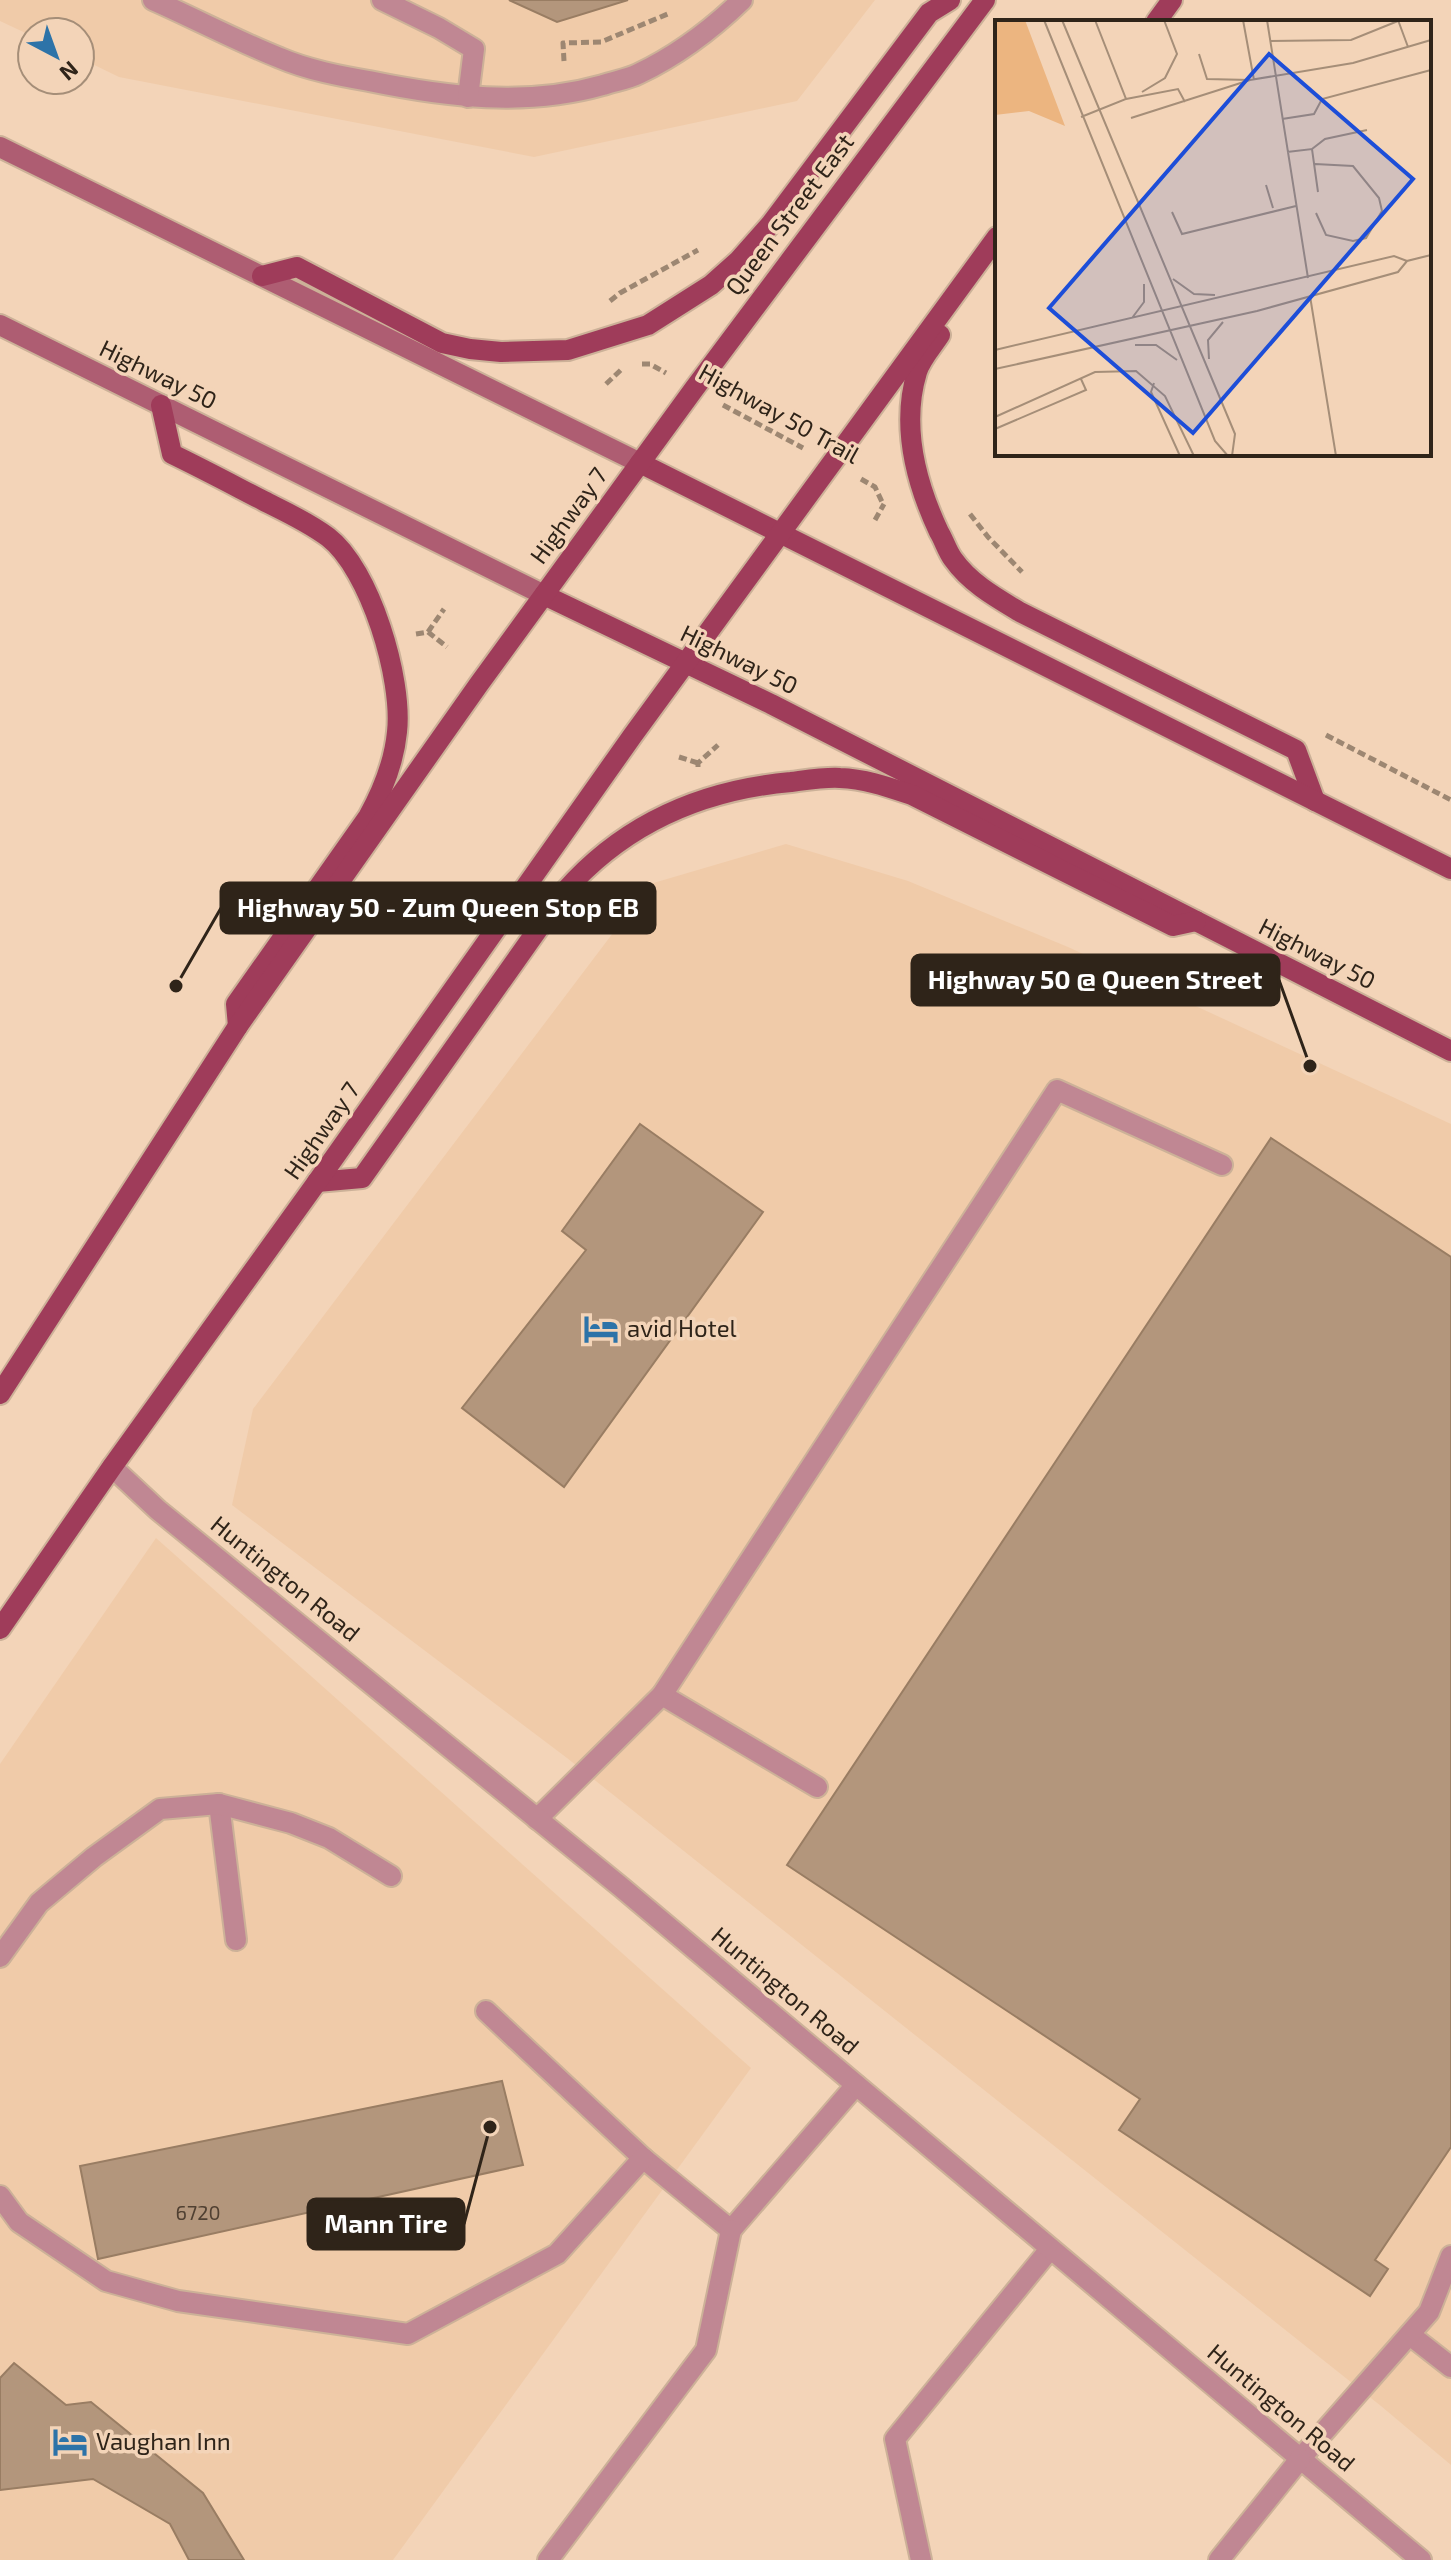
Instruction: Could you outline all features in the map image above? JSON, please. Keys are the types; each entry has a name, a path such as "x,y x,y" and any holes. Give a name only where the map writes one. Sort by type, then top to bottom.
{"main road":[{"path":"262,276 297,267 442,343 470,349 501,352 568,350 648,325 711,285 739,260 770,225 929,13 950,0"},
{"name":"Queen Street East","path":"640,463 985,0"},
{"path":"1157,20 1172,0"},
{"path":"1171,20 1186,0"},
{"path":"0,147 1451,869"},
{"path":"686,663 995,240"},
{"path":"995,258 917,369 911,409 918,478 952,558 980,587 1020,612 1296,750 1315,801"},
{"name":"Highway 50","path":"0,325 686,663 1451,1051"},
{"path":"161,405 172,454 300,519 330,538 368,591 377,613 395,688 398,728 383,790 368,817 236,1004 238,1026"},
{"name":"Highway 7","path":"0,1394 6,1370 238,1026 640,463"},
{"name":"Highway 7","path":"0,1629 112,1467 686,663"},
{"path":"317,1182 362,1178 583,870 652,819 695,802 739,789 782,782 838,777 875,782 912,795 1173,926 1196,921"}],"street":[{"path":"153,0 283,60 345,77 468,97 544,97 637,75 683,48 742,0"},
{"path":"382,0 474,49 468,97"},
{"path":"537,1819 662,1695 1057,1090 1222,1165"},
{"name":"Huntington Road","path":"112,1467 158,1510 537,1819 1421,2560"},
{"path":"662,1695 817,1787"},
{"path":"0,1957 39,1903 94,1857 160,1809 219,1804 291,1823 329,1838 391,1876"},
{"path":"219,1804 236,1940"},
{"path":"486,2011 643,2158 731,2230"},
{"path":"548,2560 706,2350 731,2230 856,2085"},
{"path":"0,2196 19,2222 106,2281 178,2301 408,2334 557,2254 643,2158"},
{"path":"921,2560 895,2439 1050,2249"},
{"path":"1219,2560 1300,2459 1429,2312 1451,2256"},
{"path":"1429,2312 1451,2308"},
{"path":"1410,2335 1451,2367"}],"path":[{"path":"565,94 563,43 601,42 673,12"},
{"path":"604,307 620,293 698,250 708,240"},
{"name":"Highway 50 Trail","path":"650,364 875,487 883,504"},
{"path":"606,384 627,365"},
{"path":"875,520 883,504 892,503"},
{"path":"428,632 444,609"},
{"path":"407,635 428,632 447,647"},
{"path":"698,771 698,763 718,745"},
{"path":"679,757 698,763"}],"shaded area":[{"path":"0,0 875,0 797,101 534,157 119,77 96,66 96,16 16,16 16,28 0,21"},
{"path":"786,844 908,881 1068,947 1451,1124 1451,2465 567,1758 232,1505 253,1409 650,884"},
{"path":"156,1538 751,2068 393,2560 0,2560 0,1764"}],"building":[{"path":"509,0 628,0 557,22"},
{"name":"avid Hotel","path":"640,1124 763,1212 564,1487 462,1408 586,1250 562,1231"},
{"path":"1271,1138 1451,1257 1451,2147 1375,2260 1388,2269 1370,2296 1119,2130 1140,2099 787,1865"},
{"path":"502,2081 523,2165 98,2259 80,2166"},
{"name":"Vaughan Inn","path":"14,2363 66,2405 91,2402 203,2493 244,2560 189,2560 170,2524 93,2479 0,2490 0,2378"}],"place":[{"name":"Highway 50 - Zum Queen Stop EB","path":"176,986"},
{"name":"Highway 50 @ Queen Street","path":"1310,1066"},
{"name":"avid Hotel","path":"601,1329"},
{"name":"Mann Tire","path":"490,2127"},
{"name":"Vaughan Inn","path":"70,2442"}]}
